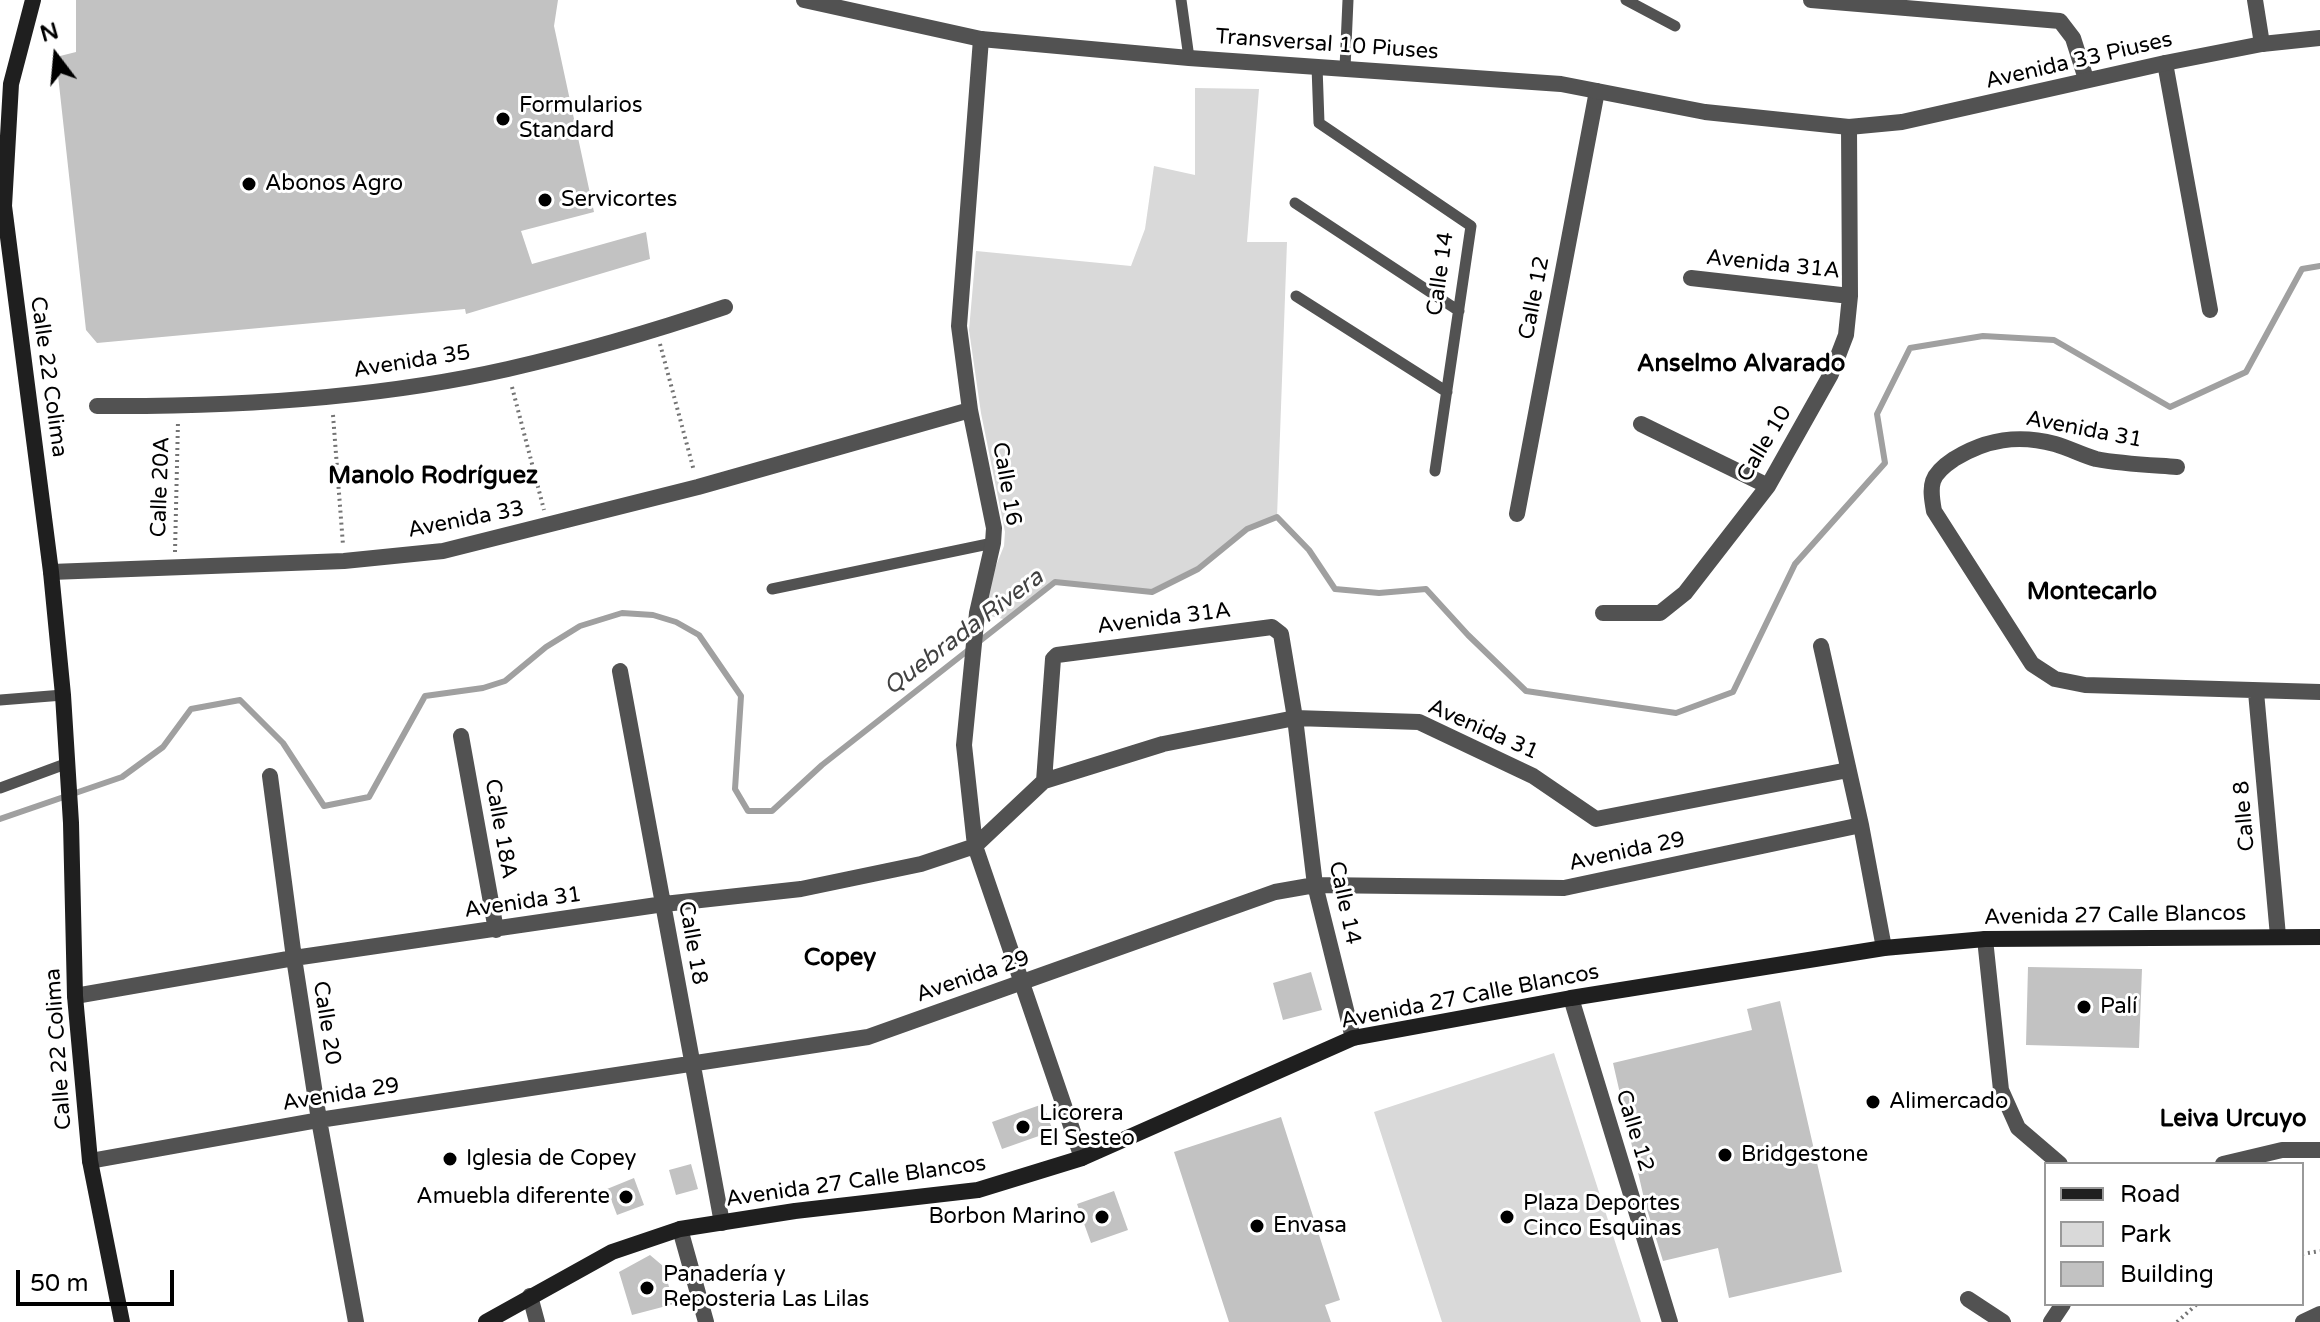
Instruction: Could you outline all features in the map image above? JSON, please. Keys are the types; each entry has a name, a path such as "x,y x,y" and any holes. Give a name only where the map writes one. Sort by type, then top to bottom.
{"main road":[{"name":"Calle 22 Colima","path":"33,0 11,84 2,206 51,572 63,695 71,823 75,996 90,1161 122,1322"},
{"name":"Avenida 27 Calle Blancos","path":"486,1322 612,1252 680,1229 795,1211 978,1190 1082,1158 1353,1038 1571,998 1884,948 1985,939 2320,937"}],"street":[{"name":"Transversal 10 Piuses","path":"805,0 981,39 1189,58 1561,84 1705,112 1849,127"},
{"path":"1811,0 2060,21 2073,38 2086,79"},
{"path":"2255,0 2262,44"},
{"name":"Avenida 33 Piuses","path":"1849,127 1902,122 2165,63 2262,44 2320,38"},
{"name":"Calle 16","path":"981,39 959,326 970,410 994,528 977,613 964,745 975,846 1082,1158"},
{"path":"2165,63 2210,310"},
{"name":"Calle 12","path":"1517,514 1597,91"},
{"name":"Calle 10","path":"1603,613 1660,613 1685,593 1768,486 1831,374 1846,335 1850,296 1849,127"},
{"name":"Avenida 31A","path":"1691,278 1850,296"},
{"name":"Avenida 35","path":"97,406 179,407 332,396 507,369 657,330 725,307"},
{"name":"Avenida 33","path":"51,572 344,561 443,551 698,487 970,410"},
{"path":"1641,424 1768,486"},
{"name":"Avenida 31","path":"2177,467 2095,458 2040,441 2001,439 1973,447 1939,469 1930,489 1934,511 2032,664 2055,679 2085,685 2256,692"},
{"name":"Avenida 31A","path":"1044,781 1053,659 1057,655 1269,627 1276,628 1281,634"},
{"name":"Calle 14","path":"1281,634 1295,718 1315,885 1353,1038"},
{"path":"1821,646 1861,825 1884,948"},
{"name":"Calle 18","path":"620,671 722,1223"},
{"path":"2256,692 2320,692"},
{"name":"Calle 8","path":"2256,692 2278,936"},
{"name":"Avenida 31","path":"1044,781 1163,744 1295,718 1419,722 1533,776 1596,819 1848,770"},
{"name":"Calle 18A","path":"461,736 496,930"},
{"name":"Calle 20","path":"270,776 319,1120 356,1322"},
{"path":"975,846 1044,781"},
{"name":"Avenida 29","path":"90,1161 319,1120 868,1037 1275,892 1315,885 1564,888 1861,825"},
{"name":"Avenida 31","path":"75,996 294,958 664,904 801,889 921,864 975,846"},
{"path":"1985,939 2001,1090 2018,1128 2058,1162"},
{"name":"Calle 12","path":"1571,998 1670,1322"},
{"path":"2231,1162 2282,1150 2320,1150"},
{"path":"680,1229 706,1322"},
{"path":"530,1296 537,1322"},
{"path":"1968,1299 2003,1322"},
{"path":"2303,1322 2320,1314"}],"lane":[{"path":"1181,0 1189,58"},
{"path":"1345,68 1348,0"},
{"path":"1626,0 1675,26"},
{"name":"Calle 14","path":"1317,66 1319,123 1471,226 1435,471"},
{"path":"1295,203 1459,311"},
{"path":"1296,296 1447,392"},
{"path":"772,589 993,543"},
{"path":"0,700 63,695"},
{"path":"0,788 68,766"}],"path":[{"path":"657,330 698,487"},
{"path":"507,369 548,525"},
{"path":"332,396 344,561"},
{"name":"Calle 20A","path":"174,568 179,407"},
{"path":"2177,1322 2195,1306"}],"green space":[{"path":"1195,88 1259,89 1247,242 1287,242 1277,517 1247,529 1198,569 1152,592 1055,582 1008,620 981,614 1004,546 1005,532 981,413 969,330 976,251 1131,266 1145,229 1154,166 1195,175"},
{"name":"Plaza Deportes Cinco Esquinas","path":"1554,1053 1641,1322 1442,1322 1374,1112"}],"building":[{"name":"Abonos Agro","path":"76,0 558,0 554,26 594,212 521,231 532,264 646,232 650,259 466,314 465,309 97,343 86,330 56,57 76,52"},
{"name":"Palí","path":"2028,967 2142,969 2139,1048 2026,1045"},
{"path":"1311,972 1322,1010 1283,1020 1273,983"},
{"name":"Bridgestone","path":"1780,1001 1842,1272 1729,1298 1718,1248 1663,1261 1645,1203 1613,1063 1752,1030 1747,1009"},
{"name":"Licorera El Sesteo","path":"1043,1104 1053,1131 1002,1149 992,1122"},
{"name":"Envasa","path":"1281,1117 1340,1300 1325,1305 1331,1322 1229,1322 1174,1152"},
{"path":"691,1164 698,1189 676,1195 669,1170"},
{"name":"Amuebla diferente","path":"634,1178 644,1205 617,1215 607,1189"},
{"name":"Borbon Marino","path":"1114,1191 1128,1230 1091,1243 1077,1204"},
{"name":"Panadería y Reposteria Las Lilas","path":"650,1255 663,1266 674,1304 632,1315 619,1272"}],"waterway":[{"name":"Quebrada Rivera","path":"0,819 122,777 163,747 191,709 240,700 283,743 324,806 369,797 425,696 483,688 505,681 546,647 580,626 622,613 653,615 676,622 699,635 741,696 735,789 748,811 772,811 822,765 1055,582 1152,592 1198,569 1247,529 1277,517 1309,550 1335,589 1379,593 1426,589 1526,691 1676,713 1733,692 1795,564 1885,463 1877,414 1910,348 1983,336 2054,340 2170,407 2246,372 2302,269 2320,266"}],"place":[{"name":"Formularios Standard","path":"503,119"},
{"name":"Abonos Agro","path":"249,184"},
{"name":"Servicortes","path":"545,200"},
{"name":"Palí","path":"2084,1007"},
{"name":"Alimercado","path":"1873,1102"},
{"name":"Licorera El Sesteo","path":"1023,1127"},
{"name":"Bridgestone","path":"1725,1155"},
{"name":"Iglesia de Copey","path":"450,1159"},
{"name":"Amuebla diferente","path":"626,1197"},
{"name":"Borbon Marino","path":"1102,1217"},
{"name":"Plaza Deportes Cinco Esquinas","path":"1507,1217"},
{"name":"Envasa","path":"1257,1226"},
{"name":"Panadería y Reposteria Las Lilas","path":"647,1288"}],"district":[{"name":"Anselmo Alvarado","path":"1741,365"},
{"name":"Manolo Rodríguez","path":"433,477"},
{"name":"Montecarlo","path":"2092,593"},
{"name":"Copey","path":"840,959"},
{"name":"Leiva Urcuyo","path":"2233,1120"}]}
